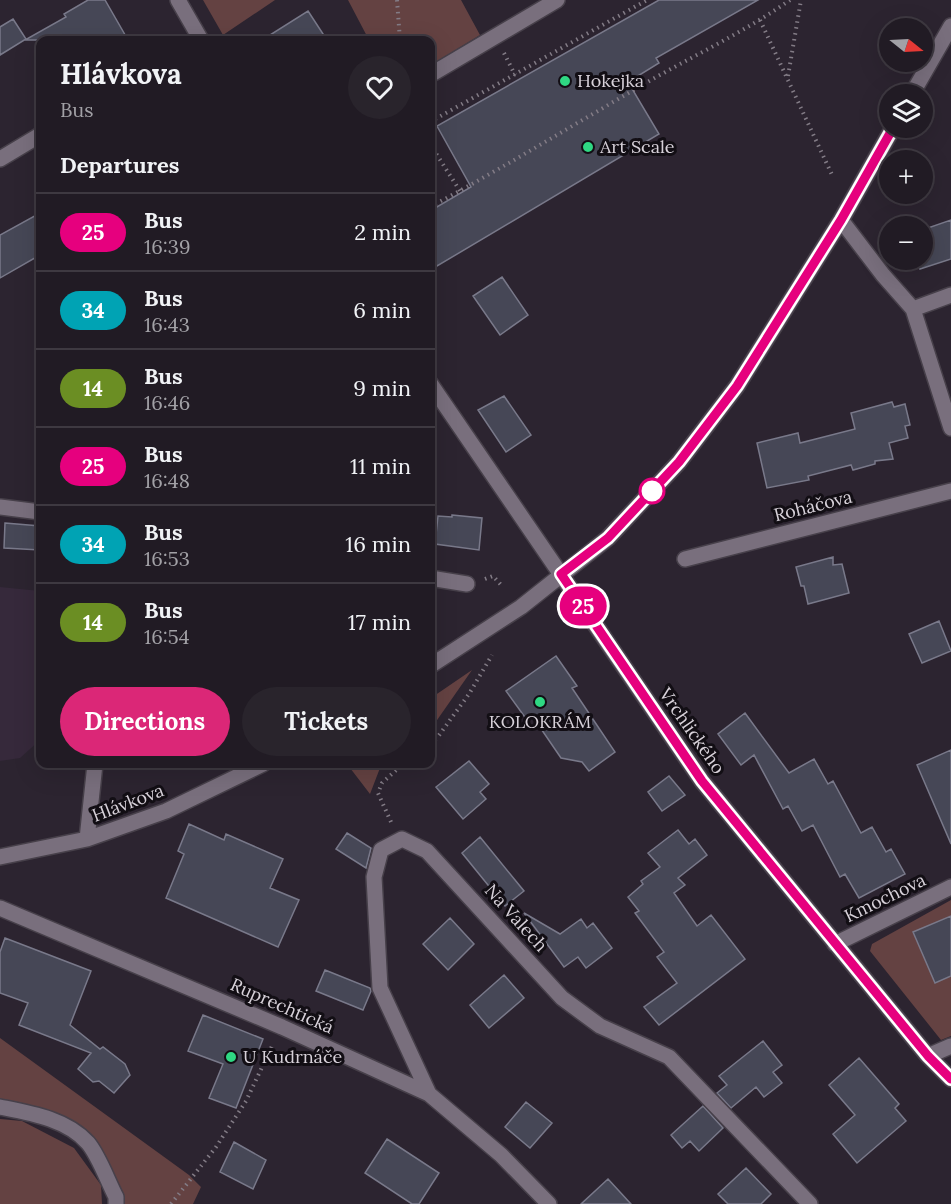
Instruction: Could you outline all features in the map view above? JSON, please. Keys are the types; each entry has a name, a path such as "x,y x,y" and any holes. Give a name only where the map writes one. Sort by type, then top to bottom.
{"street":[{"path":"178,0 199,36"},
{"path":"435,72 557,0"},
{"path":"918,84 951,26"},
{"path":"0,159 36,137"},
{"path":"435,663 521,607 608,538 679,462 737,386 841,220 887,138"},
{"path":"841,220 883,275 913,309 951,428"},
{"path":"913,309 951,295"},
{"name":"Vrchlického","path":"435,390 702,781 928,1056 951,1079"},
{"name":"Roháčova","path":"685,559 951,491"},
{"path":"0,507 36,512"},
{"path":"435,579 467,584"},
{"path":"87,839 95,768"},
{"name":"Hlávkova","path":"0,857 87,839 166,811 255,768"},
{"name":"Na Valech","path":"399,841 402,839 427,851 562,998 600,1026 669,1057 810,1204"},
{"path":"399,841 381,850 374,877 380,988 429,1094"},
{"name":"Kmochova","path":"835,944 951,888"},
{"name":"Ruprechtická","path":"0,908 282,1027 429,1094 501,1155 549,1204"},
{"path":"928,1056 951,1046"},
{"path":"0,1107 39,1115 75,1131 90,1145 116,1197 116,1204"}],"path":[{"path":"397,0 400,36"},
{"path":"435,119 647,0"},
{"path":"435,204 512,163 633,90 760,20 790,0"},
{"path":"787,77 801,0"},
{"path":"760,20 834,177"},
{"path":"435,152 460,191"},
{"path":"435,739 469,693 492,655"},
{"path":"399,768 382,783 378,793 399,841"},
{"path":"171,1204 216,1147 246,1101 282,1027"}],"shaded area":[{"path":"203,0 275,0 223,35"},
{"path":"348,0 461,0 480,35 435,63 435,36 367,36"},
{"path":"0,587 36,591 36,744 20,758 0,761"},
{"path":"472,670 435,723 435,695"},
{"path":"350,768 380,768 370,794"},
{"path":"951,900 951,1036 941,1040 870,951 872,944"},
{"path":"0,1038 189,1175 201,1187 193,1204 121,1204 119,1186 96,1146 83,1130 60,1115 0,1102"},
{"path":"0,1119 22,1121 74,1148 101,1185 102,1204 0,1204"}],"building":[{"path":"88,0 105,0 126,36 36,36 36,40 25,40 66,17 64,14"},
{"path":"659,0 758,0 656,58 659,63 628,82 659,134 437,266 435,263 435,208 471,187 437,126"},
{"path":"308,11 324,36 268,36"},
{"path":"13,19 26,39 0,55 0,27"},
{"path":"36,215 36,257 0,278 0,235"},
{"path":"951,220 951,259 933,265 933,226"},
{"path":"502,277 528,315 500,335 473,296"},
{"path":"504,396 531,435 506,452 478,410"},
{"path":"892,402 894,407 905,404 910,425 905,426 908,438 889,443 893,459 875,461 875,464 853,470 851,465 808,476 809,480 767,488 757,443 798,433 800,443 855,429 851,413"},
{"path":"452,515 482,518 479,550 435,544 438,516 452,517"},
{"path":"5,523 36,526 36,550 4,548"},
{"path":"833,557 833,565 842,564 849,593 808,604 796,567"},
{"path":"939,621 951,651 922,663 909,634"},
{"path":"556,656 577,686 572,688 615,752 589,771 582,762 561,758 533,717 527,720 506,691"},
{"path":"745,713 789,773 814,759 828,784 833,781 861,833 872,827 886,852 891,849 905,874 859,898 845,874 840,877 813,825 802,831 788,806 783,809 754,755 741,765 718,734"},
{"path":"951,750 951,844 917,765"},
{"path":"469,761 489,784 480,792 486,799 463,819 436,787"},
{"path":"669,776 685,795 662,811 648,792"},
{"path":"189,824 224,840 226,834 283,859 270,888 299,900 278,947 166,898 184,854 178,851"},
{"path":"678,830 689,844 695,839 707,855 678,878 685,885 674,893 697,926 711,915 745,959 659,1025 644,1007 677,983 657,957 664,952 635,913 639,911 628,897 643,884 641,881 660,867 648,853"},
{"path":"347,833 371,848 366,868 336,849"},
{"path":"480,837 524,891 505,906 462,853"},
{"path":"524,913 560,934 581,919 587,928 593,923 612,948 586,968 578,957 564,967"},
{"path":"951,916 951,976 935,983 913,932"},
{"path":"450,918 474,944 448,970 423,944"},
{"path":"5,938 91,971 70,1025 100,1049 103,1047 125,1064 130,1075 114,1093 99,1081 93,1082 78,1069 91,1053 19,1025 28,1003 0,993 0,952"},
{"path":"325,970 370,988 371,991 363,1010 316,991"},
{"path":"504,975 524,998 489,1028 470,1005"},
{"name":"U Kudrnáče","path":"203,1015 263,1039 236,1108 209,1098 223,1064 188,1051"},
{"path":"763,1041 782,1065 773,1072 782,1083 764,1097 756,1087 731,1108 717,1093 727,1085 719,1076"},
{"path":"859,1058 899,1104 895,1108 906,1121 857,1163 833,1134 855,1115 829,1085"},
{"path":"526,1102 552,1123 530,1148 505,1127"},
{"path":"703,1106 723,1128 699,1151 690,1141 682,1148 671,1135"},
{"path":"387,1139 439,1173 419,1204 412,1204 365,1173"},
{"path":"234,1142 266,1160 253,1189 220,1172"},
{"path":"746,1168 771,1194 761,1204 728,1204 718,1194"},
{"path":"608,1179 631,1204 581,1204"}],"bus line":[{"name":"25","path":"887,138 841,220 737,386 679,462 608,538 561,574 702,781 928,1056 951,1079"}],"place":[{"name":"Hokejka","path":"565,81"},
{"name":"Art Scale","path":"588,147"},
{"name":"KOLOKRÁM","path":"540,702"},
{"name":"U Kudrnáče","path":"231,1057"}]}
